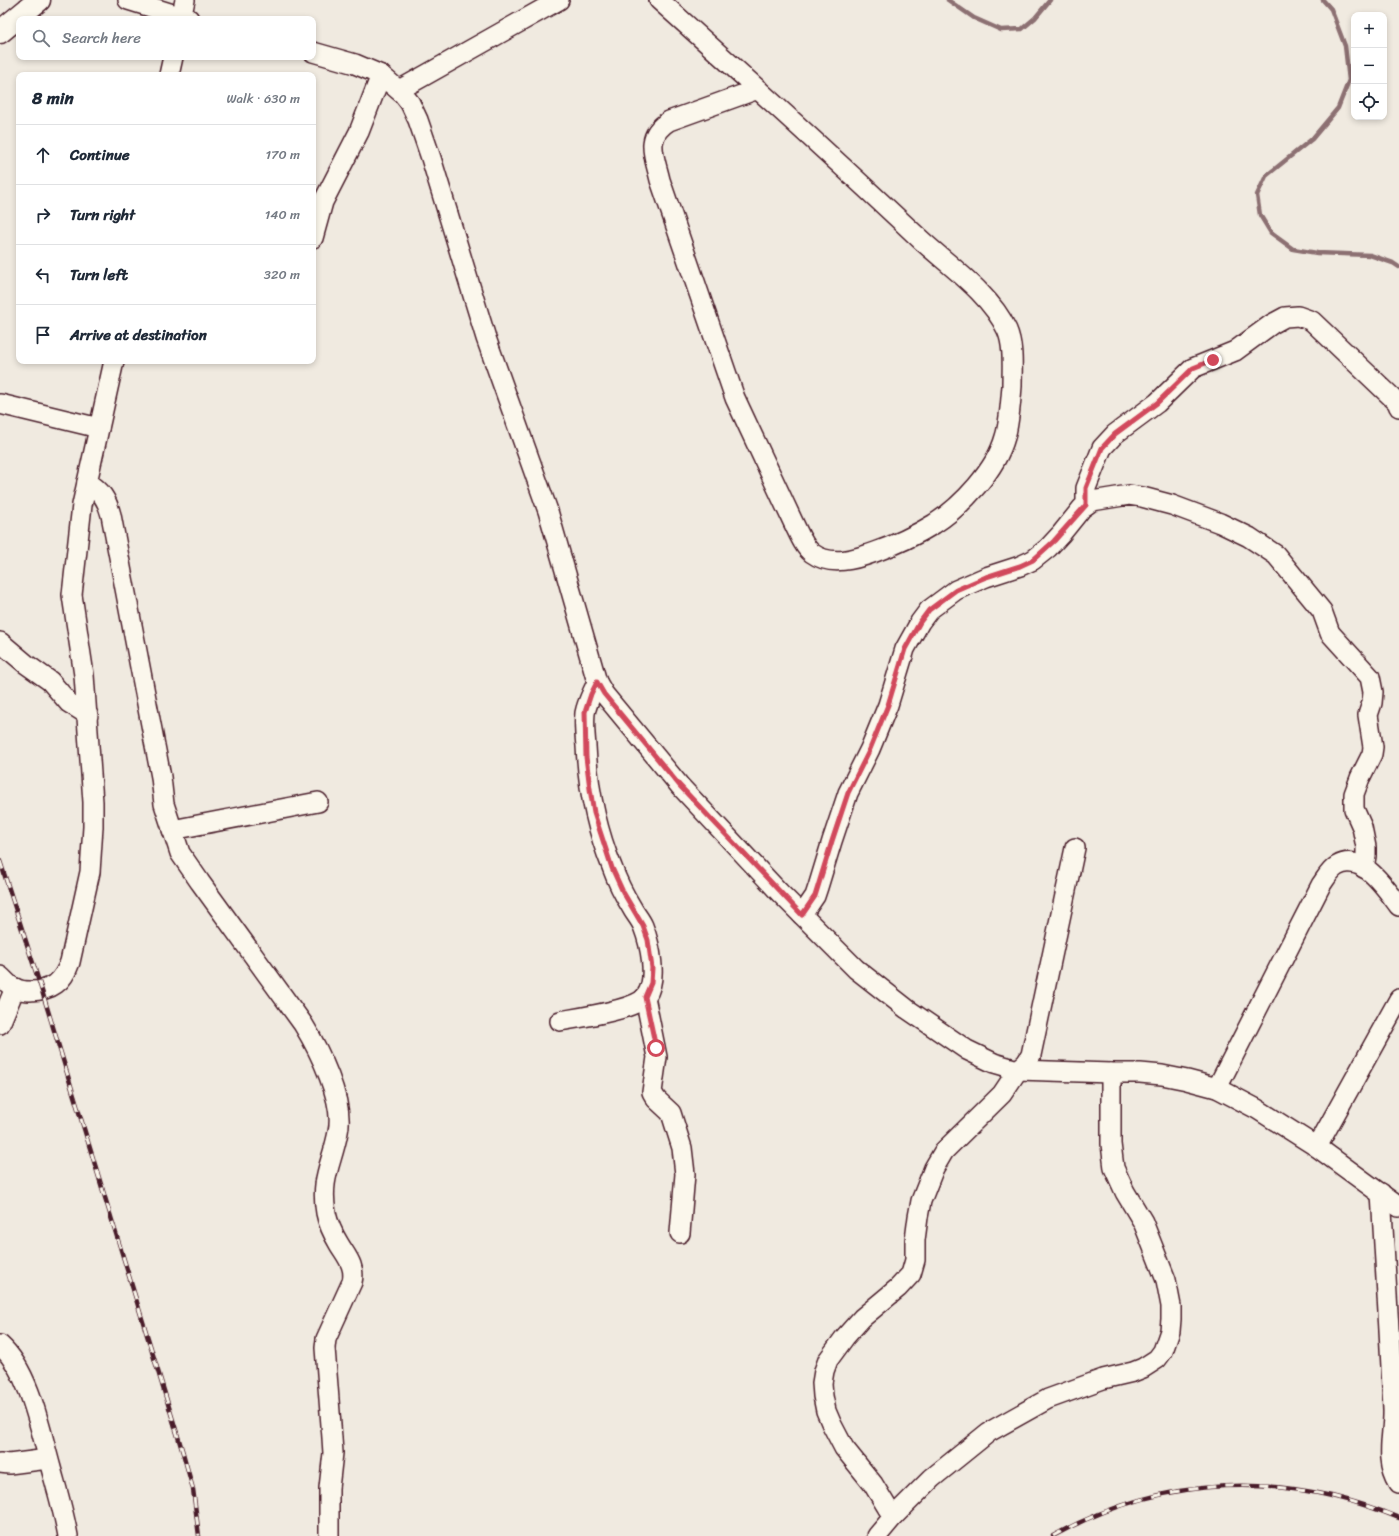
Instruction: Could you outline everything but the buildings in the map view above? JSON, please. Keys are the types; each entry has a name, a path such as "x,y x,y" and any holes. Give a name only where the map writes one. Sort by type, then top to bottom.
{"main road":[{"path":"20,16 39,0"},
{"path":"0,32 16,19"}],"street":[{"path":"128,0 184,14"},
{"path":"399,90 559,0"},
{"path":"659,0 758,89 830,154 975,288 1000,318 1007,331 1011,347 1011,394 1005,437 996,458 970,492 934,524 888,547 858,558 840,561 823,558 812,553 803,542 735,398 660,180 654,152 653,140 655,134 669,121 758,89"},
{"path":"316,53 355,64 381,75 399,90 410,103 424,136 486,338 548,511 597,682 604,694 680,786 802,915 856,969 930,1026 980,1057 1005,1067 1018,1070 1140,1073 1162,1075 1217,1088 1257,1109 1317,1146 1399,1206"},
{"path":"170,72 172,60"},
{"path":"316,226 322,202 359,132 381,75"},
{"path":"1086,505 1086,488 1094,467 1102,448 1115,434 1157,403 1193,368 1235,351 1272,324 1285,317 1298,316 1312,321 1397,402 1399,407"},
{"path":"0,976 15,988 26,991 42,991 49,989 58,983 70,962 90,872 93,841 93,802 88,715 84,675 72,595 80,521 87,482 113,364"},
{"path":"0,404 99,428"},
{"path":"87,482 100,490 111,515 161,777 164,804 180,853 303,1024 312,1039 331,1083 339,1115 339,1132 327,1170 324,1196 327,1220 338,1243 351,1263 353,1278 326,1339 324,1348 333,1453 329,1488 329,1536"},
{"path":"802,915 815,896 848,793 870,749 888,705 905,649 920,622 929,610 956,590 986,577 1020,566 1033,560 1052,544 1086,505 1092,501 1103,498 1130,495 1142,497 1191,512 1220,523 1249,537 1276,555 1322,611 1330,633 1370,677 1372,684 1372,703 1368,715 1372,738 1372,754 1362,773 1354,794 1354,809 1362,827 1366,847 1364,868"},
{"path":"0,642 26,664 50,681 73,706 88,715"},
{"path":"560,1021 612,1011 640,1001 645,997 651,983 652,968 648,940 643,926 623,892 612,868 594,813 586,757 585,712 597,682"},
{"path":"172,830 318,802"},
{"path":"893,1517 873,1484 844,1448 832,1425 826,1411 822,1383 824,1371 828,1360 845,1337 862,1318 898,1288 910,1274 915,1260 915,1240 918,1217 925,1189 934,1168 944,1151 1002,1094 1018,1070 1026,1063 1032,1052 1075,848"},
{"path":"1217,1088 1321,885 1333,869 1347,862 1358,864 1380,882 1399,906"},
{"path":"0,1024 15,988"},
{"path":"645,997 657,1057 652,1092 656,1099 671,1113 682,1148 685,1174 680,1233"},
{"path":"1317,1146 1399,999"},
{"path":"877,1536 893,1517 932,1478 989,1432 1048,1399 1103,1379 1133,1372 1143,1368 1157,1359 1163,1350 1170,1331 1171,1306 1166,1280 1143,1222 1125,1192 1114,1168 1111,1144 1111,1073"},
{"path":"1381,1193 1393,1411 1390,1453 1392,1467 1399,1483"},
{"path":"0,1345 9,1353 16,1363 35,1412 68,1536"},
{"path":"0,1463 9,1464 48,1459"}],"waterway":[{"path":"948,0 974,18 1001,30 1022,29 1035,18 1050,0"},
{"path":"1323,0 1331,9 1345,46 1349,80 1338,108 1312,139 1266,176 1257,195 1260,215 1271,233 1293,249 1317,253 1370,255 1393,263 1399,267"}],"railway":[{"path":"0,861 42,991 183,1453 193,1489 199,1536"},
{"path":"1053,1536 1095,1516 1137,1501 1180,1491 1224,1486 1268,1487 1312,1492 1356,1502 1399,1518"}],"route":[{"path":"656,1048 645,997 649,990 652,978 648,940 643,926 623,892 612,868 594,813 590,789 586,757 585,712 597,682 600,689 666,771 802,915 815,896 848,793 870,749 888,705 905,649 920,622 929,610 956,590 970,583 1020,566 1033,560 1048,548 1086,505 1086,488 1102,448 1115,434 1157,403 1193,368 1213,360"}]}
